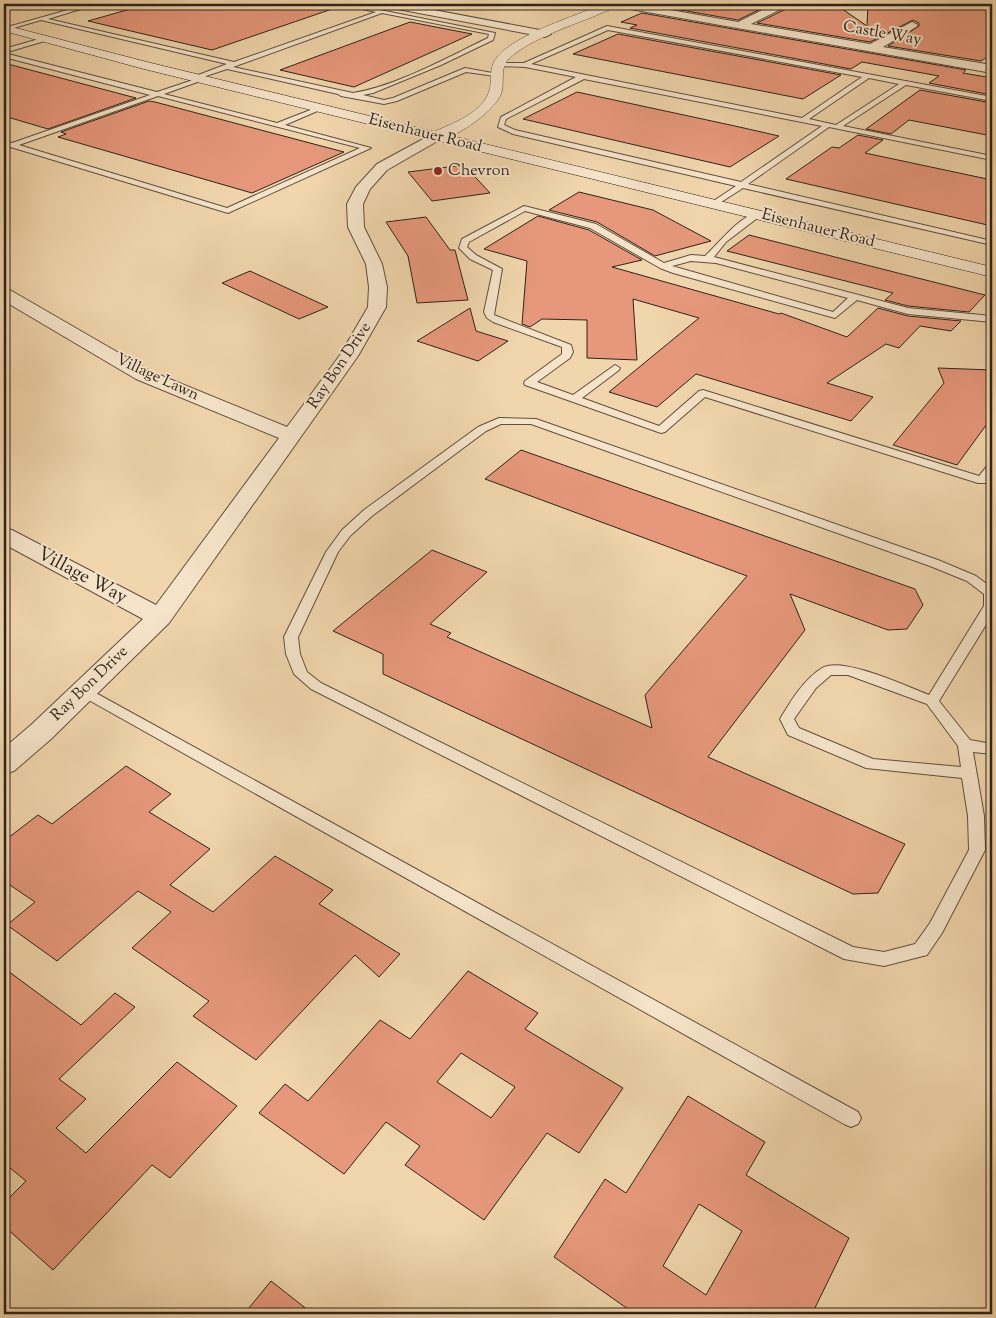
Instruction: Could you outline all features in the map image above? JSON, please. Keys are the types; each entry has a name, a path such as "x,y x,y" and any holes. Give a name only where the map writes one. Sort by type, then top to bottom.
{"main road":[{"path":"497,69 516,48 613,4"},
{"name":"Eisenhauer Road","path":"5,28 198,78 992,272"},
{"name":"Ray Bon Drive","path":"436,136 472,118 489,104 496,90 497,69"}],"street":[{"name":"Castle Way","path":"619,4 992,69"},
{"path":"740,25 781,4"},
{"path":"385,8 398,6 545,34"},
{"path":"872,48 912,25"},
{"name":"Ray Bon Drive","path":"4,764 160,617 349,356 377,308 378,287 374,264 356,226 355,204 363,187 382,166 436,136"},
{"name":"Village Lawn","path":"4,294 143,376 291,436"},
{"name":"Village Way","path":"4,535 160,617"}],"lane":[{"path":"5,28 94,4"},
{"path":"342,94 353,95 371,92 439,64 491,39 492,33 385,8 344,4"},
{"path":"13,145 158,94 385,8"},
{"path":"42,19 235,64"},
{"path":"456,68 465,70 497,69 525,65 607,28 992,99"},
{"path":"4,53 46,39"},
{"path":"4,53 367,148 228,211 4,142"},
{"path":"439,64 447,66"},
{"path":"525,65 992,158"},
{"path":"227,67 384,102 395,100 465,70"},
{"path":"584,76 546,94 503,118 500,126 513,132 992,243"},
{"path":"803,120 868,76"},
{"path":"837,127 904,83"},
{"path":"278,125 320,108"},
{"path":"715,204 828,125"},
{"path":"855,296 835,315 663,266 593,226 524,208 465,241 463,248 468,254 498,269 489,312 490,316 496,320 566,345 568,352 566,356 529,383 661,430 703,393 982,481 992,467"},
{"path":"708,258 719,248 722,241 756,214"},
{"path":"663,266 691,258 708,258 922,313 992,319"},
{"path":"575,399 615,368"},
{"path":"932,701 966,642 991,606 990,593 982,585 964,574 918,557 550,426 524,420 499,421 482,429 368,513 346,532 332,552 291,637 293,654 301,674 316,686 850,954 884,958 921,950 936,928 977,850 976,816 970,773 965,745 932,701 848,670 827,670 811,684 787,719 793,731 871,764 970,773"},
{"path":"83,691 851,1118"},
{"path":"965,745 992,748"}],"building":[{"path":"148,4 337,4 338,7 212,50 88,21"},
{"path":"664,4 771,4 738,20 658,6"},
{"path":"787,4 835,4 867,26 868,4 992,4 992,54 981,61 888,46 919,26 919,23 913,20 870,42 757,23 786,9"},
{"path":"642,13 966,70 963,73 992,78 992,95 929,83 939,76 862,62 851,69 630,28 637,25 621,22"},
{"path":"410,22 472,34 354,87 280,70"},
{"path":"618,34 841,75 803,99 573,54"},
{"path":"4,63 136,98 48,129 4,116"},
{"path":"920,90 992,103 992,136 909,120 891,134 866,129"},
{"path":"577,92 779,136 730,167 523,119"},
{"path":"149,101 344,152 252,193 58,137 66,134 61,132"},
{"path":"858,135 883,140 865,153 992,180 992,226 786,179 832,147 839,148"},
{"path":"464,165 490,193 432,201 408,172"},
{"path":"579,192 653,210 711,241 655,256 597,222 549,210"},
{"path":"538,216 589,230 642,260 612,267 781,313 847,337 878,308 908,316 961,321 951,331 920,326 899,348 886,344 827,383 873,397 851,421 696,374 657,407 609,392 699,318 633,299 637,360 587,358 587,320 542,319 530,327 522,324 527,261 484,249"},
{"path":"426,217 450,250 455,250 468,300 417,303 408,256 386,222"},
{"path":"749,235 985,295 969,312 908,306 885,300 893,293 727,251"},
{"path":"250,271 328,307 299,319 222,283"},
{"path":"470,308 476,331 508,341 478,361 417,341"},
{"path":"938,368 992,370 992,417 957,465 893,445 944,383"},
{"path":"521,450 915,589 923,605 907,629 888,630 790,594 805,630 708,757 905,844 878,893 853,894 383,674 383,654 333,631 432,550 487,572 430,624 451,633 447,637 652,728 645,695 747,576 485,479"},
{"path":"126,766 171,794 149,812 210,849 170,885 213,912 275,856 333,890 319,904 400,954 379,977 355,955 256,1060 193,1016 209,1001 132,948 171,912 138,891 57,961 7,925 35,902 4,881 4,841 38,815 52,824"},
{"path":"4,968 81,1025 115,993 135,1007 59,1079 86,1099 56,1128 86,1153 177,1062 237,1106 170,1178 152,1165 53,1270 4,1226 4,1203 26,1181 4,1163"},
{"path":"468,971 538,1013 525,1029 623,1088 579,1153 547,1133 484,1220 405,1165 420,1146 386,1122 344,1174 259,1113 285,1084 308,1101 380,1020 410,1039","holes":["461,1053 515,1087 491,1118 437,1082"]},
{"path":"688,1096 765,1142 746,1175 849,1238 812,1314 635,1314 554,1257 605,1179 626,1193","holes":["699,1204 742,1231 706,1295 663,1266"]},
{"path":"271,1281 313,1314 244,1314"}],"place":[{"name":"Chevron","path":"438,171"}]}
